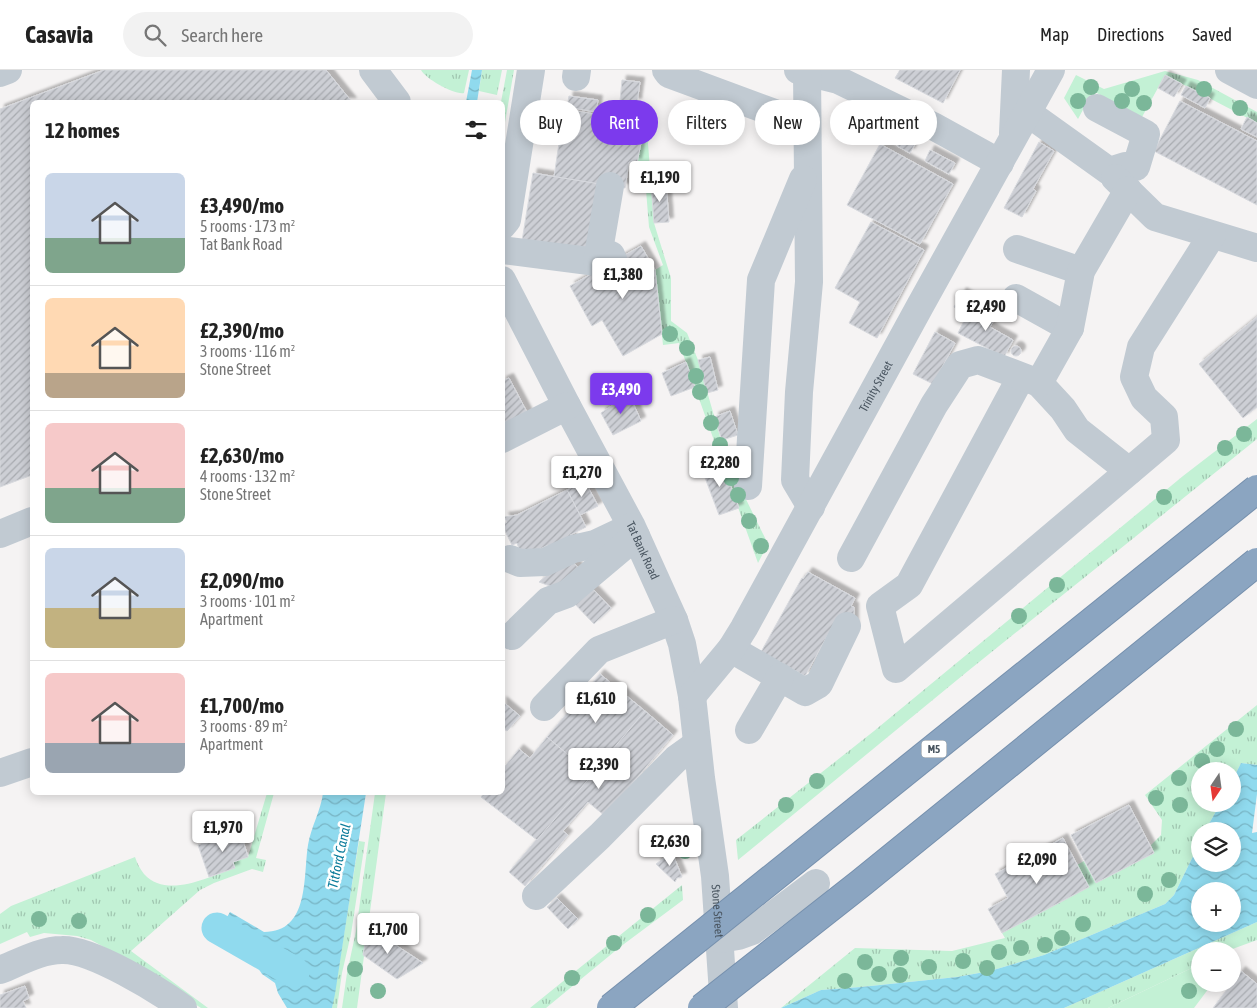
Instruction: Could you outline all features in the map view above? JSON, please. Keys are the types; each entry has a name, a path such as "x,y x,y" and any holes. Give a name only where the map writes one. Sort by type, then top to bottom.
{"highway":[{"name":"M5","path":"611,1008 1257,489"},
{"path":"702,1008 861,883 1257,562"}],"street":[{"path":"373,70 396,100"},
{"path":"666,70 670,74 755,105"},
{"path":"805,100 802,71 838,80 933,126 1006,151 1016,70"},
{"name":"Trinity Street","path":"692,696 731,649 1051,70"},
{"path":"1229,70 1257,85"},
{"path":"505,222 507,220 530,78"},
{"path":"1097,108 1146,134 1136,167 1125,166 1109,171"},
{"path":"1028,113 1109,171 1155,217 1257,248"},
{"path":"807,145 808,282 799,392 795,480 811,507"},
{"path":"748,486 761,280 808,168"},
{"path":"1128,190 1081,271 1070,328 1030,380 909,585 880,606 896,669 1166,440 1164,417 1144,398 1134,378 1141,347 1212,235"},
{"path":"505,250 606,262 605,196"},
{"path":"1017,249 1081,271"},
{"name":"Tat Bank Road","path":"505,286 634,531 674,620 682,644 692,696"},
{"path":"1016,298 1070,328"},
{"path":"851,558 934,406 960,365 978,360 1030,380 1063,409 1077,430 1129,471"},
{"path":"505,437 567,406"},
{"path":"0,534 30,522"},
{"path":"510,559 520,563 545,562 573,549 634,531"},
{"path":"512,636 548,601 566,594 634,531"},
{"path":"544,708 599,650 674,620"},
{"path":"731,649 805,692 819,684 826,653 847,626"},
{"path":"749,730 780,677"},
{"name":"Stone Street","path":"692,696 715,876 724,1008"},
{"path":"536,896 600,836 676,759 697,744"},
{"path":"0,773 30,763"},
{"path":"720,939 752,931 816,883"},
{"path":"0,970 42,953 63,950 88,954 160,991 183,1008"}],"green space":[{"path":"421,70 469,70 464,93 454,92 441,86 428,78"},
{"path":"482,70 502,70 497,95 479,91"},
{"path":"507,70 514,70 505,122 505,100 501,100"},
{"path":"1165,71 1198,80 1257,112 1257,123 1165,75"},
{"path":"1165,71 1165,75 1142,117 1093,91 1078,119 1064,98 1076,75 1104,89"},
{"path":"641,145 648,145 654,223 671,278 671,321 687,333 698,360 721,440 725,438 736,479 768,544 758,563 679,343 663,345 655,270 663,265 649,227 644,165 637,163"},
{"path":"1257,419 1257,439 968,671 738,860 736,840 874,731 1183,476"},
{"path":"1257,705 1257,765 1241,762 1191,762 1191,812 1216,812 1210,822 1191,822 1191,860 1174,895 1165,904 1044,955 990,971 957,977 821,990 781,1008 855,948 952,951 1005,938 1002,933 1089,887 1077,865 1084,861 1096,883 1154,853 1151,845 1161,835 1162,820 1145,795"},
{"path":"266,795 273,795 256,858 266,860 263,872 252,869 200,890 131,951 208,1008 201,1008 126,959 91,940 77,936 44,933 30,937 27,932 0,944 0,914 11,906 135,857 144,874 153,881 164,885 176,885 188,884 235,868 233,862 248,857"},
{"path":"375,795 386,795 357,1008 342,1008 356,931"},
{"path":"359,841 365,842 351,934 342,973 337,1008 332,1008"},
{"path":"682,885 683,900 620,947 546,1008 530,1008"},
{"path":"1257,922 1257,940 1241,946 1241,942 1212,942 1235,932 1241,932 1241,929"},
{"path":"1191,951 1191,968 1108,1008 1064,1008"},
{"path":"1191,968 1191,992 1206,992 1194,1008 1108,1008"}],"water":[{"path":"472,70 482,70 477,100 466,100"},
{"path":"1241,763 1257,765 1257,794 1252,833 1257,832 1257,922 1241,929 1241,882 1191,882 1191,932 1235,932 1212,942 1191,942 1191,951 1064,1008 781,1008 821,990 957,977 990,971 1044,955 1165,904 1174,895 1191,860 1191,872 1241,872 1241,822 1210,822 1216,812 1241,812"},
{"name":"Titford Canal","path":"323,795 366,795 332,1008 287,1008 278,993 275,983 262,974 256,965 255,957 260,941 257,938 239,933 224,922 230,912 264,932 279,930 290,923 297,913 301,900 308,845"}],"building":[{"path":"104,70 326,70 350,100 30,100 30,476 0,487 0,109"},
{"path":"900,70 960,70 943,103 895,78"},
{"path":"1165,75 1182,84 1174,97 1158,88"},
{"path":"622,80 640,82 637,100 620,100"},
{"path":"1186,86 1210,98 1205,108 1181,95"},
{"path":"569,96 598,100 591,100 591,111 581,109 581,100 568,100"},
{"path":"1180,101 1257,141 1257,205 1154,151"},
{"path":"581,112 591,114 591,145 641,145 637,163 629,162 625,188 554,177 559,145 581,145"},
{"path":"1247,117 1257,123 1257,137 1241,129"},
{"path":"1039,142 1054,151 1033,189 1036,191 1022,217 1004,208"},
{"path":"879,145 953,184 920,244 847,205"},
{"path":"898,145 914,145 910,153"},
{"path":"930,150 955,163 949,174 925,161"},
{"path":"533,173 599,184 588,252 522,241"},
{"path":"666,182 669,222 654,223 651,183"},
{"path":"871,222 924,250 877,338 849,323 860,302 835,288"},
{"path":"641,246 655,270 662,334 623,356 602,320 592,326 570,286"},
{"path":"962,292 974,299 966,313 954,307"},
{"path":"985,306 998,313 990,327 1013,340 1004,357 958,333 967,315 977,321"},
{"path":"1257,317 1257,407 1243,418 1199,364"},
{"path":"935,332 955,343 933,384 913,374"},
{"path":"1014,346 1018,346 1021,351 1020,355 1014,356 1011,353 1011,349"},
{"path":"710,357 718,390 707,393 698,360"},
{"path":"686,362 695,387 671,396 662,373"},
{"path":"509,378 528,414 505,426 505,380"},
{"path":"629,394 641,421 613,435 601,413"},
{"path":"730,411 738,435 722,440 714,417"},
{"path":"721,460 739,508 719,515 701,467"},
{"path":"585,481 598,506 580,515 567,490"},
{"path":"567,490 586,527 570,535 574,542 552,552 548,545 536,551 519,549 517,543 512,545 505,531 505,523 507,522 505,517 517,515"},
{"path":"568,556 580,570 558,589 539,582"},
{"path":"808,572 855,598 851,606 854,607 854,630 836,620 805,676 761,652 802,578"},
{"path":"589,585 611,608 594,624 572,601"},
{"path":"600,674 645,711 592,775 547,737"},
{"path":"505,704 520,716 507,731 505,730"},
{"path":"645,711 673,735 605,816 588,802 563,831 568,835 525,886 509,872"},
{"path":"547,737 592,775 537,840 481,797 483,795 505,795 505,766 519,749 530,758"},
{"path":"1129,805 1154,853 1096,883 1071,835"},
{"path":"240,831 248,857 233,862 235,868 209,877 198,845"},
{"path":"1063,838 1089,887 1002,933 988,909 1008,898 995,874"},
{"path":"672,852 682,877 677,878 675,882 656,864"},
{"path":"557,898 578,919 568,929 547,907"},
{"path":"368,926 423,963 397,979 363,955"},
{"path":"1241,971 1257,984 1257,1008 1213,1008 1225,992 1241,992"},
{"path":"25,986 29,998 23,1001 26,1008 0,1008 0,995"}],"waterway":[{"path":"217,928 294,972"}]}
